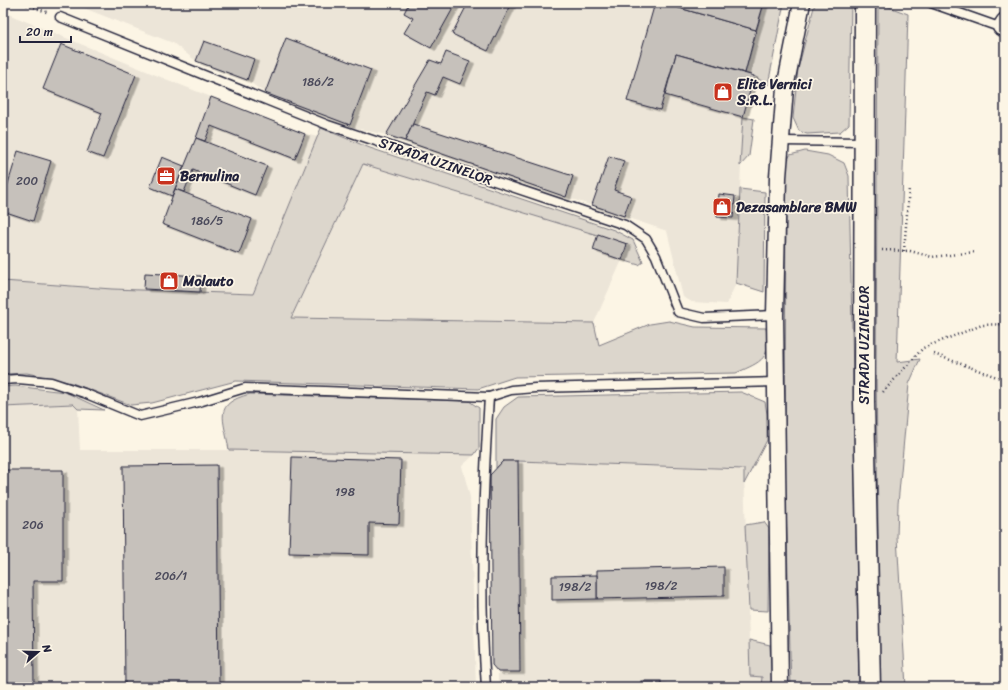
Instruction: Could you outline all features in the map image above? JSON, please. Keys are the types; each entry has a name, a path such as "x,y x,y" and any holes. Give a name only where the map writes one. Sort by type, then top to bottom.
{"street":[{"path":"780,687 775,315 778,177 785,88 802,3"},
{"name":"STRADA UZINELOR","path":"865,3 866,142 864,414 870,687"}],"lane":[{"path":"931,3 1004,26"},
{"name":"STRADA UZINELOR","path":"60,17 328,124 625,225 646,239 650,245 656,256 678,312 704,318 775,315"},
{"path":"781,141 866,142"},
{"path":"3,380 18,379 51,382 84,393 140,416 199,402 245,388 489,397 511,390 535,388 776,382"},
{"path":"486,687 483,582 489,397"}],"path":[{"path":"23,3 60,17"},
{"path":"904,251 909,188"},
{"path":"865,250 904,251 932,256 975,252"},
{"path":"864,414 923,348 982,324 1005,324"},
{"path":"934,354 1005,380"}],"shaded area":[{"path":"71,3 764,3 745,73 754,76 743,117 736,283 727,304 692,302 683,297 667,231 386,135 355,128 265,93 247,80 196,61 173,43"},
{"path":"764,3 784,3 768,85 754,76 745,73"},
{"path":"815,3 851,3 849,124 840,132 807,134 799,131 793,118 798,69"},
{"path":"878,3 908,14 897,362 920,359 909,384 898,504 897,537 906,687 881,687 880,671 876,373"},
{"path":"3,12 163,78 305,134 318,137 253,294 112,289 3,281"},
{"path":"743,117 754,119 749,156 740,166"},
{"path":"321,128 370,148 614,230 633,240 643,262 639,265 622,260 627,244 363,164 291,318 594,323 599,345 650,324 669,321 695,327 766,328 766,353 759,362 736,373 515,377 478,389 236,381 152,403 131,405 72,383 27,373 3,374 3,281 112,289 253,294"},
{"path":"805,151 828,155 844,163 849,176 859,687 791,687 785,465 786,166 790,155"},
{"path":"363,164 627,244 622,260 594,323 291,318"},
{"path":"740,189 765,192 764,292 736,283"},
{"path":"15,386 65,392 104,410 78,409 73,404 3,407 3,387"},
{"path":"741,392 765,402 767,414 767,440 744,484 744,469 518,461 503,461 496,468 496,419 504,407 518,397"},
{"path":"250,394 469,401 479,408 479,448 474,455 229,450 223,421 225,408 230,402"},
{"path":"73,404 78,409 80,450 229,450 474,455 462,466 470,497 476,687 3,687 3,407"},
{"path":"518,461 744,469 750,676 762,677 761,687 498,687 498,672 520,672"},
{"path":"764,522 769,529 768,611 749,610 745,525"},
{"path":"749,640 770,645 772,687 761,687 762,677 750,676"}],"building":[{"path":"409,3 456,3 431,48 404,33 413,18 404,13"},
{"path":"468,3 512,3 488,51 452,34"},
{"path":"655,3 662,3 756,30 745,73 676,54 660,110 627,101"},
{"path":"662,3 764,3 756,30"},
{"path":"286,38 371,70 350,125 265,93"},
{"path":"204,41 254,59 247,80 196,61"},
{"path":"61,44 136,75 103,158 87,152 102,113 43,89"},
{"path":"446,52 470,61 460,84 443,77 435,95 427,92 405,141 386,135 430,60 441,64"},
{"path":"676,54 754,76 743,117 665,95"},
{"path":"211,97 305,134 295,159 211,126 205,141 196,138"},
{"path":"413,124 573,176 566,197 405,141"},
{"path":"196,138 267,166 255,195 193,170 184,192 175,189"},
{"path":"18,151 51,161 33,221 3,211 3,200"},
{"path":"609,156 624,161 614,190 631,196 624,216 592,205"},
{"path":"162,157 184,166 172,196 150,187"},
{"path":"175,189 252,219 239,254 162,224"},
{"path":"719,194 735,196 733,218 717,217"},
{"path":"598,234 627,244 622,260 593,250"},
{"path":"145,273 201,276 200,292 144,289"},
{"path":"292,457 401,460 399,524 369,523 369,555 289,553"},
{"path":"503,461 518,461 520,672 498,672 492,665 490,475"},
{"path":"217,465 219,687 125,687 123,466"},
{"path":"3,470 63,470 63,581 33,581 34,687 3,687"},
{"path":"724,567 724,596 597,599 597,570"},
{"path":"597,575 597,599 552,600 552,576"},
{"path":"641,681 661,681 661,687 641,687"}],"place":[{"name":"Elite Vernici S.R.L.","path":"723,92"},
{"name":"Bernulina","path":"166,176"},
{"name":"Dezasamblare BMW","path":"722,207"},
{"name":"Molauto","path":"169,281"}]}
